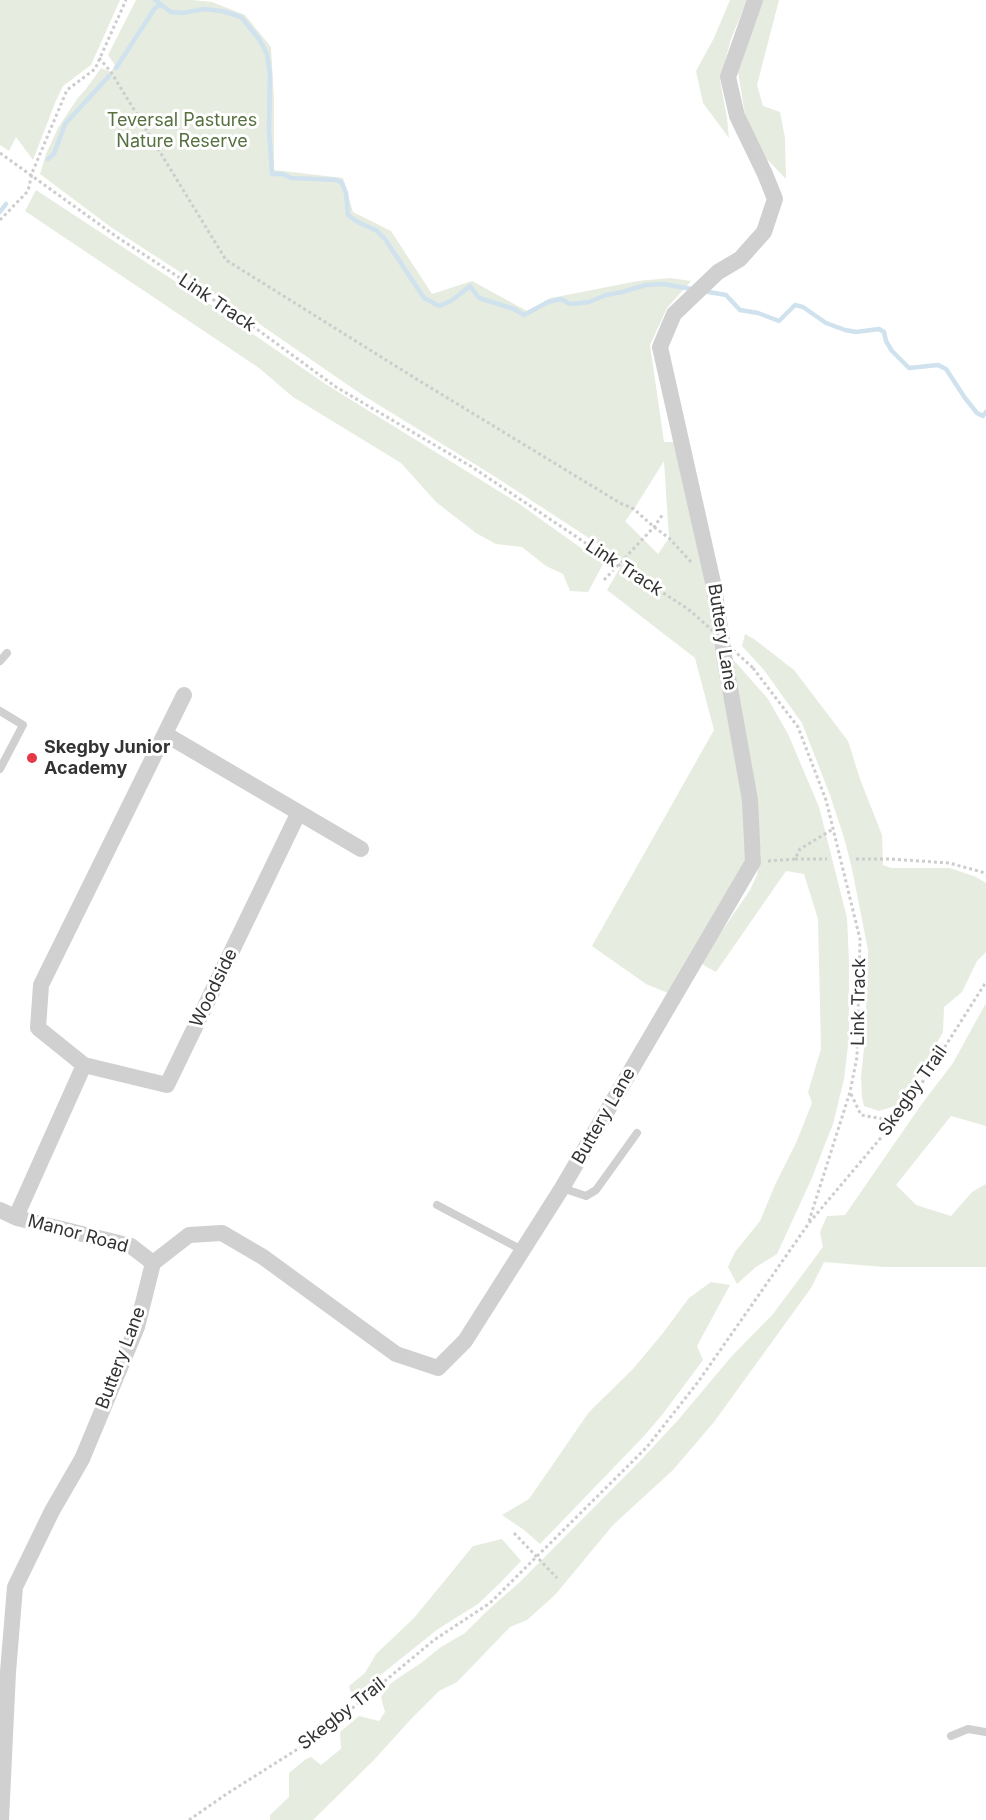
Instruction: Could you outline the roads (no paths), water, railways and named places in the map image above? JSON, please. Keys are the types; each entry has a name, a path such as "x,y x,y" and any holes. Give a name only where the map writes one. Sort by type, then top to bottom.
{"street":[{"name":"Buttery Lane","path":"1,1820 8,1672 15,1587 52,1511 82,1459 137,1327 153,1263 189,1235 222,1233 263,1257 396,1354 438,1368 465,1341 562,1188 753,862 750,800 714,587 660,347 674,314 718,272 740,259 764,232 775,199 737,116 728,76 755,0"},
{"name":"Woodside","path":"184,695 41,985 38,1028 84,1065 167,1085 298,814"},
{"path":"165,734 298,814 362,849"},
{"path":"17,1218 84,1065"},
{"name":"Manor Road","path":"0,1210 17,1218 130,1246 153,1263"}],"lane":[{"path":"0,661 6,653"},
{"path":"0,711 23,725 0,769"},
{"path":"562,1188 586,1196 596,1190 637,1132"},
{"path":"437,1205 522,1250"},
{"path":"951,1736 968,1729 986,1732"}],"waterway":[{"path":"155,0 171,12 183,13 204,9 222,11 241,17 259,39 267,54 270,74 269,130 272,174 283,174 291,178 337,180 342,183 346,193 348,215 377,231 385,239 424,298 439,306 451,301 470,286 479,298 514,309 524,315 548,302 561,299 570,304 589,302 606,295 646,285 663,284 692,289"},
{"path":"116,68 155,8 161,5"},
{"path":"48,159 54,154 65,124 109,76"},
{"path":"0,212 6,204"},
{"path":"703,291 726,295 740,310 758,313 779,321 795,305 803,307 826,323 845,330 856,332 879,329 884,332 892,351 909,368 938,365 946,369 977,413 983,416 986,412"}],"place":[{"name":"Skegby Junior Academy","path":"32,758"}],"park label":[{"name":"Teversal Pastures Nature Reserve","path":"182,131"}]}
